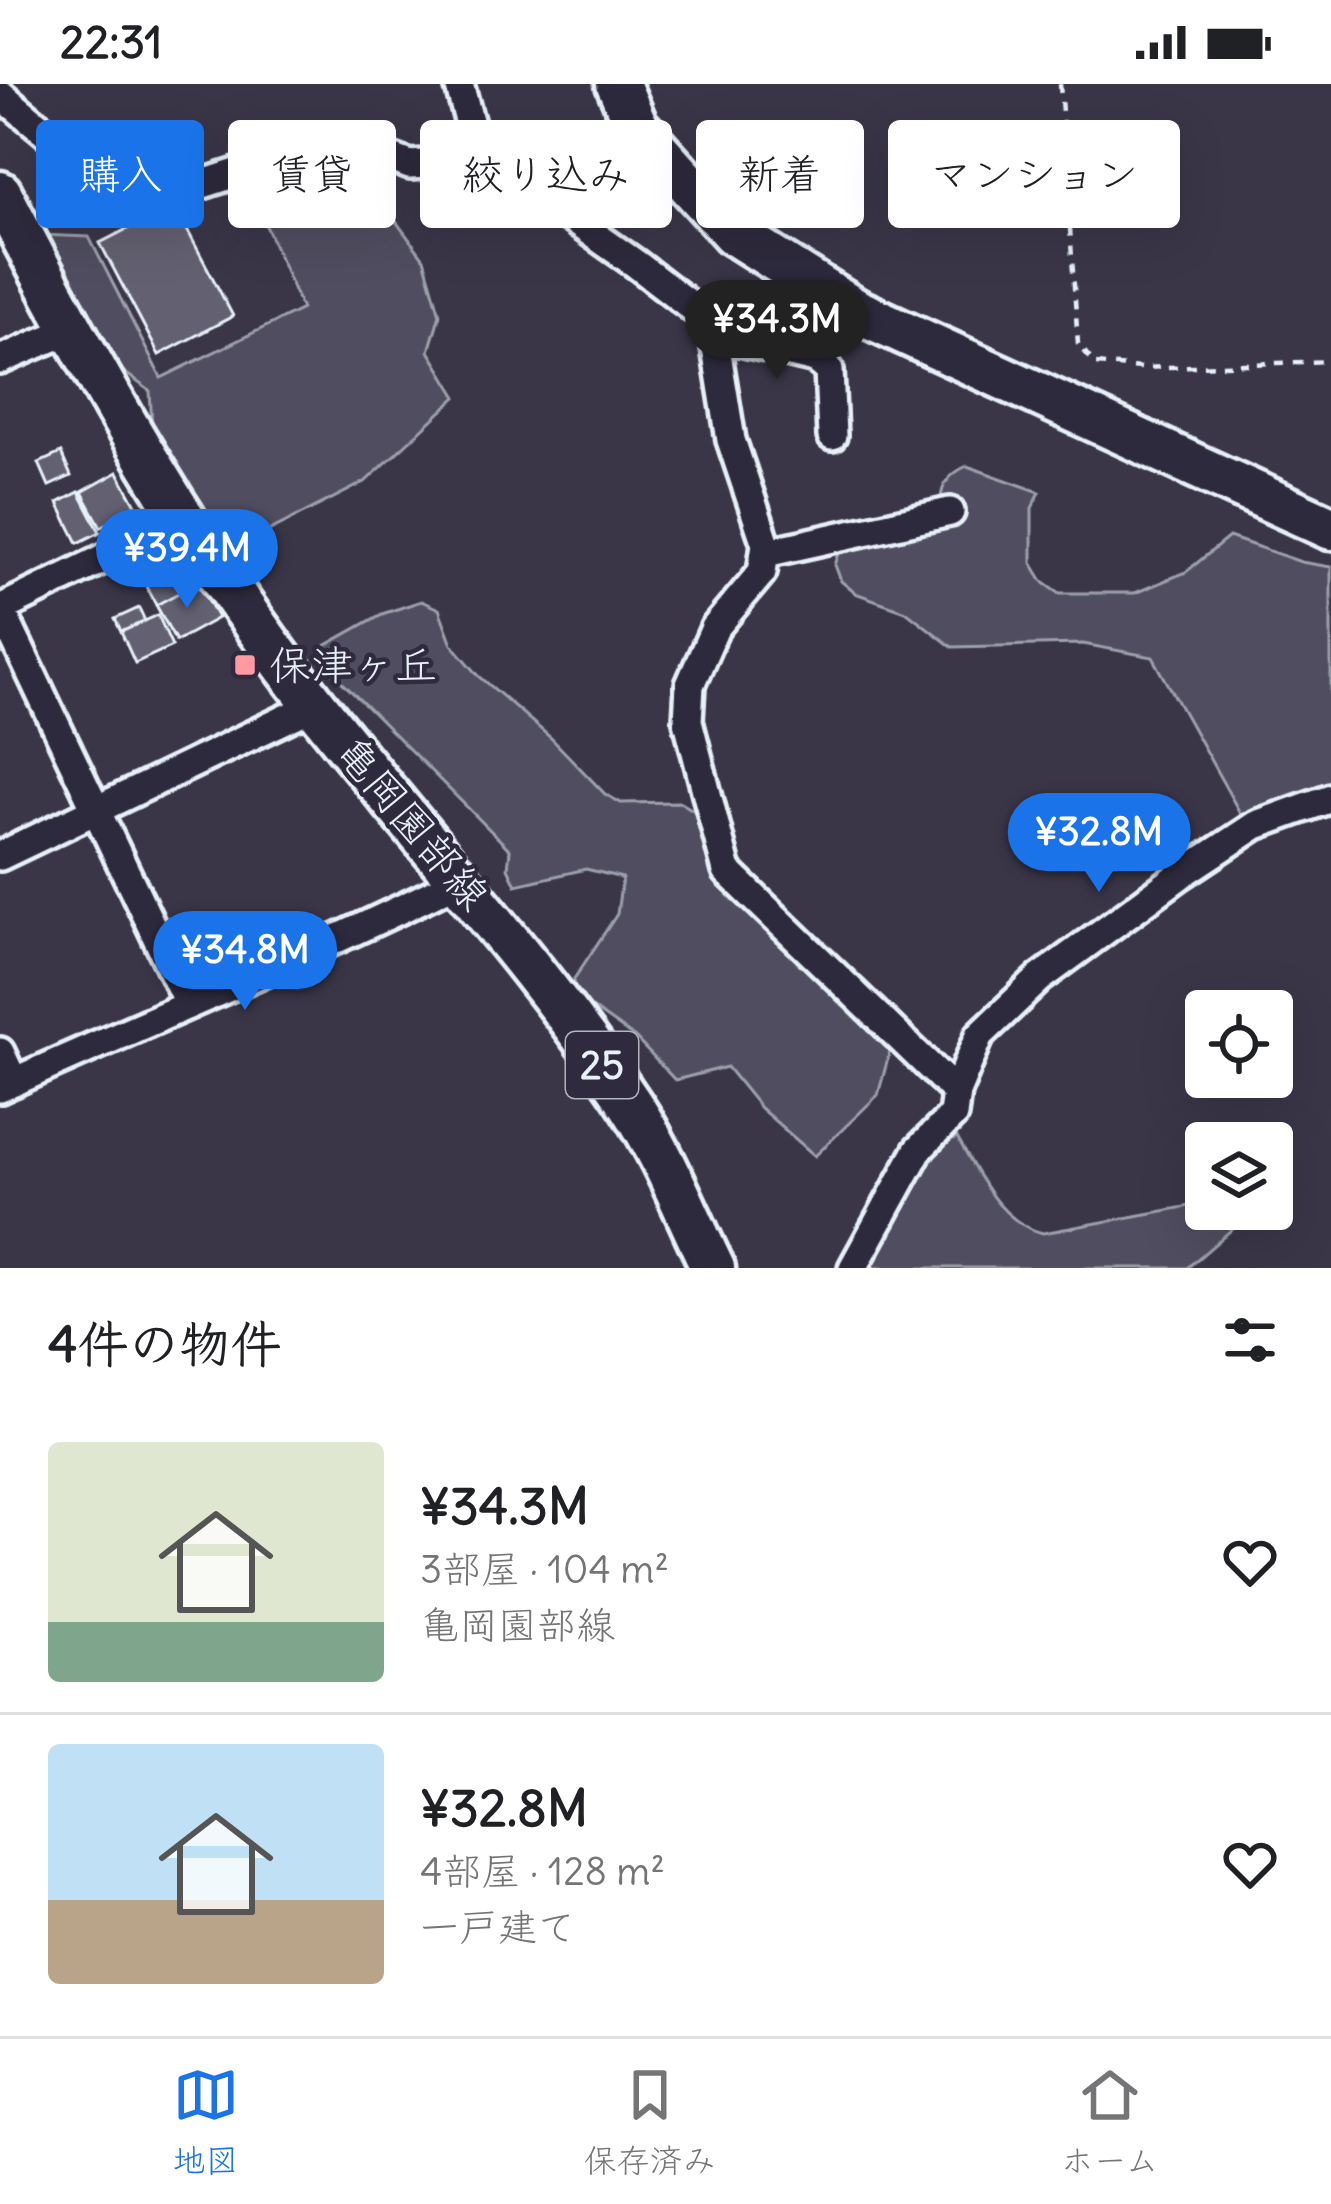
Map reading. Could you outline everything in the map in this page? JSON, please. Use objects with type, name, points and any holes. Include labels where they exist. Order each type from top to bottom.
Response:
[{"type":"main road","points":[[618,84],[636,126],[733,233],[855,310],[1331,528]]},
{"type":"main road","name":"亀岡園部線","points":[[0,193],[70,330],[182,521],[315,705],[462,879],[634,1109],[713,1268]]},
{"type":"street","points":[[459,84],[469,120]]},
{"type":"street","points":[[0,94],[134,206],[328,143],[350,142],[410,165],[420,164]]},
{"type":"street","points":[[582,228],[701,314],[714,335],[731,440],[766,544],[762,572],[715,628],[690,685],[688,721],[728,871],[956,1092]]},
{"type":"street","points":[[0,359],[70,330]]},
{"type":"street","points":[[714,335],[816,359],[829,370],[832,436]]},
{"type":"street","points":[[765,553],[950,512]]},
{"type":"street","points":[[182,521],[0,608],[188,1003]]},
{"type":"street","points":[[0,856],[315,705]]},
{"type":"street","points":[[853,1268],[918,1150],[953,1115],[956,1092],[980,1035],[1040,978],[1179,876],[1256,825],[1331,798]]},
{"type":"street","points":[[0,1052],[7,1085],[364,930],[462,879]]},
{"type":"path","points":[[1060,84],[1078,344],[1095,364],[1142,368],[1331,361]]},
{"type":"shaded area","points":[[396,221],[424,259],[440,314],[429,351],[457,397],[365,482],[231,550],[153,443],[150,391],[109,361],[41,235],[89,237],[161,378],[302,309],[267,228],[396,228]]},
{"type":"shaded area","points":[[967,466],[1040,492],[1032,508],[1032,563],[1043,581],[1060,593],[1135,593],[1186,572],[1229,537],[1301,562],[1331,567],[1331,794],[1245,822],[1153,657],[1083,644],[952,647],[906,611],[855,593],[841,581],[835,565],[841,548],[942,529],[945,484]]},
{"type":"shaded area","points":[[421,601],[439,609],[452,644],[479,676],[551,738],[605,794],[621,803],[680,802],[696,812],[731,888],[890,1051],[878,1095],[815,1156],[760,1108],[727,1067],[675,1080],[635,1038],[575,996],[574,979],[617,914],[622,878],[586,869],[516,885],[508,868],[510,850],[324,664],[325,646],[382,614]]},
{"type":"shaded area","points":[[957,1138],[1002,1208],[1043,1233],[1185,1207],[1185,1230],[1231,1230],[1187,1268],[865,1268],[916,1179],[941,1148]]},
{"type":"building","points":[[129,228],[186,228],[233,316],[159,355],[100,243]]},
{"type":"building","points":[[61,453],[71,476],[49,486],[39,463]]},
{"type":"building","points":[[118,472],[137,507],[101,527],[82,492]]},
{"type":"building","points":[[79,492],[100,532],[78,543],[58,503]]},
{"type":"building","points":[[166,543],[176,563],[154,574],[144,554]]},
{"type":"building","points":[[185,557],[199,582],[156,605],[143,580]]},
{"type":"building","points":[[199,582],[218,618],[176,641],[156,605]]},
{"type":"building","points":[[139,608],[145,621],[121,632],[115,619]]},
{"type":"building","points":[[158,615],[172,646],[135,663],[121,632]]},
{"type":"place","name":"保津ヶ丘","points":[[245,665]]}]
